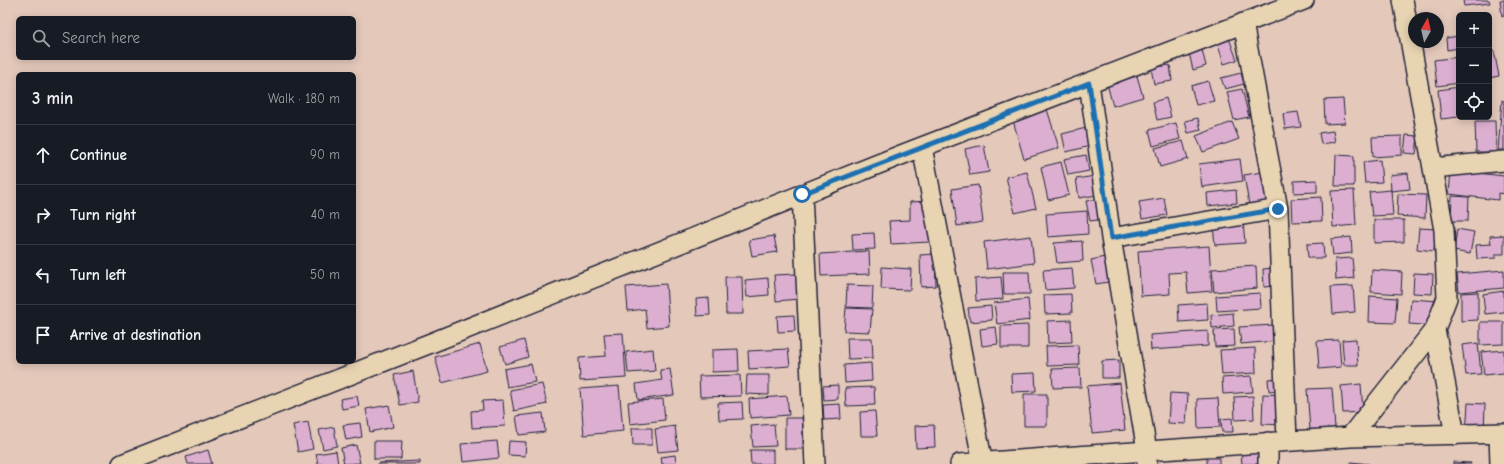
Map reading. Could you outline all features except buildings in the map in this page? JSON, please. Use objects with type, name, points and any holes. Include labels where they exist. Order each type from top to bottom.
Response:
[{"type":"street","points":[[122,464],[424,346],[802,194],[1304,0]]},
{"type":"street","points":[[1350,437],[1435,329],[1447,298],[1444,230],[1403,0]]},
{"type":"street","points":[[1243,23],[1278,209],[1287,441]]},
{"type":"street","points":[[1089,83],[1111,238],[1147,458]]},
{"type":"street","points":[[922,147],[983,463]]},
{"type":"street","points":[[1433,168],[1504,161]]},
{"type":"street","points":[[802,194],[815,464]]},
{"type":"street","points":[[1111,238],[1278,209]]},
{"type":"street","points":[[1435,329],[1455,435]]},
{"type":"street","points":[[960,464],[1147,458],[1268,442],[1350,437],[1502,434],[1500,464]]},
{"type":"street","points":[[1268,442],[1268,464]]},
{"type":"route","points":[[802,194],[1089,83],[1111,238],[1278,209]]}]
